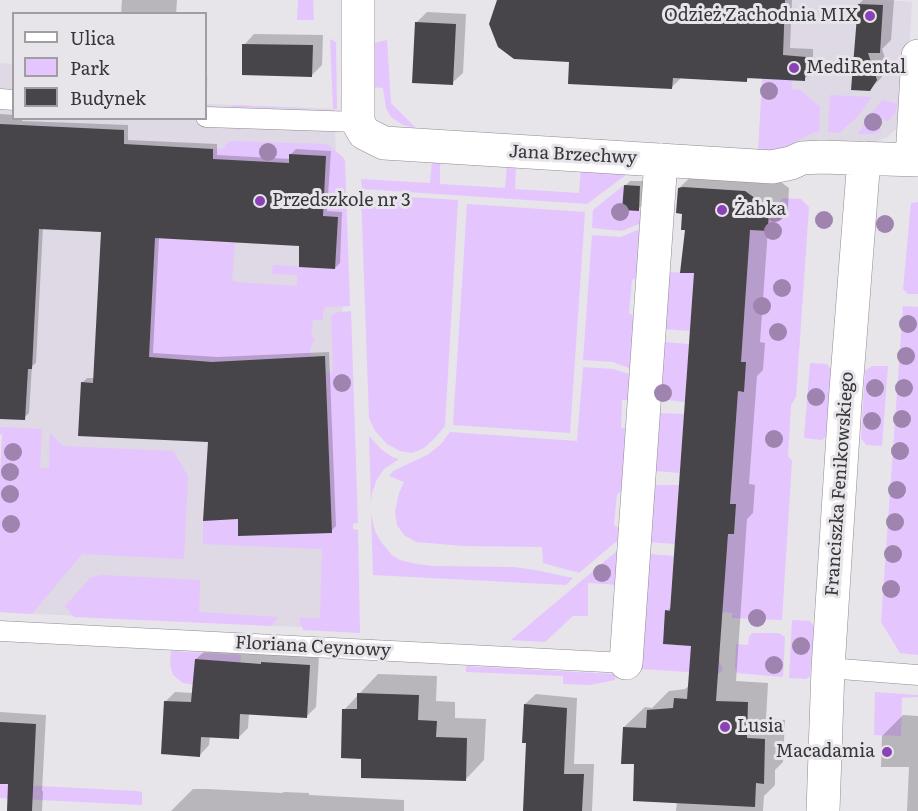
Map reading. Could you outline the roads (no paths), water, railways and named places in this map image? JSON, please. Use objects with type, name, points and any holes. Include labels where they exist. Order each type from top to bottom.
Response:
[{"type":"street","points":[[358,0],[358,122]]},
{"type":"street","points":[[915,159],[918,56]]},
{"type":"street","name":"Jana Brzechwy","points":[[358,122],[364,133],[384,143],[772,167],[791,164],[802,158],[915,159]]},
{"type":"street","name":"Franciszka Fenikowskiego","points":[[823,811],[828,669],[864,158]]},
{"type":"street","points":[[626,663],[661,160]]},
{"type":"lane","points":[[207,117],[358,122]]},
{"type":"lane","name":"Floriana Ceynowy","points":[[0,631],[626,663]]},
{"type":"lane","points":[[828,669],[918,675]]},
{"type":"place","name":"Odzież Zachodnia MIX","points":[[870,16]]},
{"type":"place","name":"MediRental","points":[[794,68]]},
{"type":"place","name":"Przedszkole nr 3","points":[[260,201]]},
{"type":"place","name":"Żabka","points":[[722,210]]},
{"type":"place","name":"Lusia","points":[[725,727]]},
{"type":"place","name":"Macadamia","points":[[887,752]]}]
